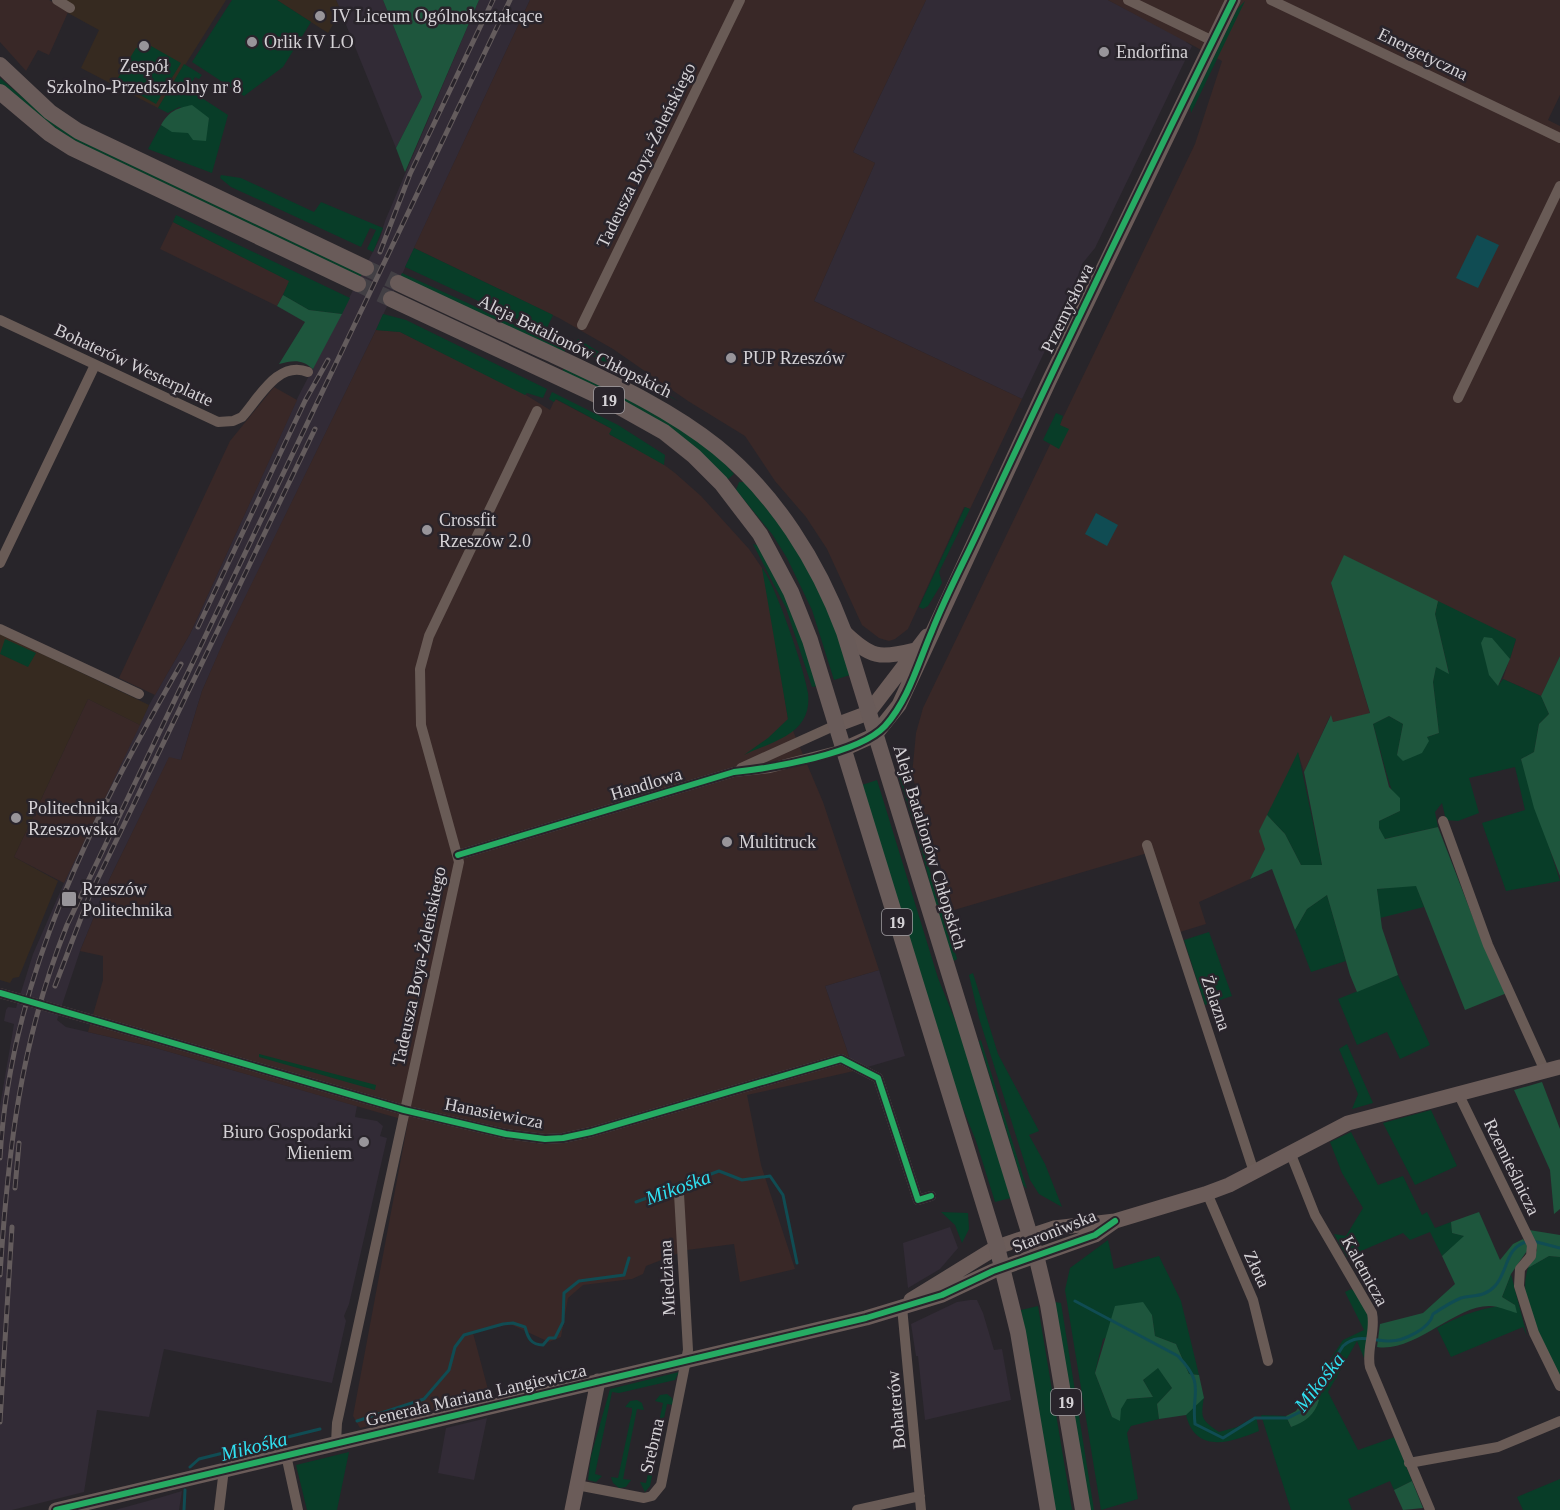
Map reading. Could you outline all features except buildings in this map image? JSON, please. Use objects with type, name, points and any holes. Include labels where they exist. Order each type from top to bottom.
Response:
[{"type":"main road","points":[[0,66],[50,112],[78,131],[366,268]]},
{"type":"main road","points":[[0,92],[25,114],[72,148],[358,284]]},
{"type":"main road","name":"Aleja Batalionów Chłopskich","points":[[398,283],[633,393],[677,418],[718,448],[758,487],[793,532],[829,595],[844,632],[1036,1255]]},
{"type":"main road","name":"Aleja Batalionów Chłopskich","points":[[391,299],[607,399],[664,432],[705,466],[747,515],[778,565],[810,640],[1003,1268]]},
{"type":"main road","name":"19","points":[[1036,1255],[1055,1340],[1083,1510]]},
{"type":"main road","name":"19","points":[[1003,1268],[1027,1378],[1048,1510]]},
{"type":"street","points":[[57,0],[70,8]]},
{"type":"street","name":"Tadeusza Boya-Żeleńskiego","points":[[582,325],[740,0]]},
{"type":"street","points":[[1128,0],[1213,41]]},
{"type":"street","name":"Przemysłowa","points":[[875,735],[899,705],[923,658],[931,631],[1233,0]]},
{"type":"street","name":"Energetyczna","points":[[1271,0],[1560,138]]},
{"type":"street","points":[[1458,398],[1560,186]]},
{"type":"street","name":"Bohaterów Westerplatte","points":[[0,320],[207,418],[225,422],[242,417],[282,373],[300,369],[308,372]]},
{"type":"street","points":[[0,563],[95,365]]},
{"type":"street","name":"Tadeusza Boya-Żeleńskiego","points":[[336,1443],[337,1423],[458,871],[458,855],[421,725],[418,704],[420,669],[429,636],[537,411]]},
{"type":"street","points":[[0,629],[139,694]]},
{"type":"street","name":"Przemysłowa","points":[[868,713],[931,631]]},
{"type":"street","points":[[844,632],[872,655],[883,657],[915,650]]},
{"type":"street","points":[[836,725],[868,713]]},
{"type":"street","name":"Handlowa","points":[[458,855],[734,772],[836,725]]},
{"type":"street","points":[[844,748],[875,735]]},
{"type":"street","name":"Handlowa","points":[[734,772],[770,768],[844,748]]},
{"type":"street","points":[[1443,821],[1488,945],[1556,1069]]},
{"type":"street","name":"Żelazna","points":[[1147,844],[1254,1172]]},
{"type":"street","name":"Hanasiewicza","points":[[0,993],[404,1110],[506,1134],[544,1139],[563,1138],[841,1059],[878,1078],[918,1200],[931,1196]]},
{"type":"street","name":"Staroniwska","points":[[1029,1236],[1077,1223],[1115,1221],[1208,1193],[1348,1123],[1556,1069]]},
{"type":"street","name":"Rzemieślnicza","points":[[1458,1093],[1531,1242],[1531,1256],[1520,1269],[1519,1286],[1534,1333],[1560,1386]]},
{"type":"street","name":"Kaletnicza","points":[[1290,1152],[1315,1215],[1370,1308],[1374,1325],[1368,1354],[1370,1367],[1430,1510]]},
{"type":"street","name":"Złota","points":[[1208,1193],[1254,1300],[1268,1361]]},
{"type":"street","name":"Miedziana","points":[[679,1194],[686,1361]]},
{"type":"street","name":"Staroniwska","points":[[1003,1268],[1095,1235],[1115,1221]]},
{"type":"street","name":"Generała Mariana Langiewicza","points":[[902,1307],[997,1247],[1029,1236]]},
{"type":"street","name":"Generała Mariana Langiewicza","points":[[56,1510],[866,1318],[942,1295],[1003,1268]]},
{"type":"street","name":"Bohaterów","points":[[902,1307],[921,1510]]},
{"type":"street","name":"Srebrna","points":[[577,1485],[644,1498],[657,1491],[686,1361]]},
{"type":"street","points":[[572,1510],[598,1381]]},
{"type":"street","points":[[1409,1463],[1498,1447],[1560,1421]]},
{"type":"street","points":[[286,1455],[298,1510]]},
{"type":"street","points":[[219,1510],[224,1469]]},
{"type":"street","points":[[857,1510],[920,1496]]},
{"type":"shaded area","points":[[0,0],[49,0],[69,10],[49,55],[38,50],[26,71],[0,42]]},
{"type":"shaded area","name":"Zespół Szkolno-Przedszkolny nr 8","points":[[64,0],[226,0],[158,108],[81,68],[99,30],[68,13],[72,5]]},
{"type":"shaded area","name":"IV Liceum Ogólnokształcące","points":[[277,0],[336,0],[341,11],[328,33]]},
{"type":"shaded area","points":[[336,0],[383,0],[422,97],[396,148]]},
{"type":"shaded area","points":[[479,0],[530,0],[376,330],[225,639],[202,691],[181,760],[169,758],[110,878],[80,951],[57,1020],[66,1027],[149,1046],[357,1106],[355,1117],[377,1121],[383,1126],[380,1136],[387,1138],[349,1304],[344,1316],[346,1321],[332,1383],[164,1349],[149,1417],[97,1410],[84,1492],[12,1510],[0,1510],[0,1106],[14,1024],[4,1021],[6,1010],[8,1007],[16,1008],[33,954],[71,867],[149,705],[190,634],[298,397],[380,238],[385,221]]},
{"type":"shaded area","points":[[530,0],[926,0],[853,152],[875,163],[814,301],[1022,399],[970,509],[964,507],[908,629],[895,639],[889,641],[879,638],[862,625],[827,549],[806,517],[775,481],[745,436],[688,401],[613,349],[559,318],[414,248]]},
{"type":"shaded area","points":[[926,0],[1108,0],[1186,40],[1192,46],[1095,248],[1082,264],[1072,294],[1022,399],[814,301],[875,163],[853,152]]},
{"type":"shaded area","points":[[1108,0],[1560,0],[1560,95],[1548,120],[1560,126],[1560,656],[1541,696],[1503,679],[1516,640],[1331,583],[1370,714],[1333,722],[1330,716],[1304,772],[1298,753],[1265,849],[1250,879],[1199,902],[1206,924],[1180,932],[1151,852],[954,910],[912,775],[916,733],[923,708],[1195,144],[1222,61]]},
{"type":"shaded area","points":[[173,222],[290,281],[277,306],[160,249]]},
{"type":"shaded area","points":[[376,330],[400,332],[518,390],[550,410],[555,399],[612,429],[610,435],[651,455],[675,473],[701,496],[749,549],[762,568],[767,587],[788,719],[823,802],[879,970],[825,986],[854,1071],[747,1095],[761,1165],[795,1269],[740,1282],[734,1244],[687,1250],[646,1266],[643,1274],[632,1279],[583,1285],[568,1298],[561,1337],[549,1342],[510,1324],[473,1333],[490,1397],[360,1428],[353,1416],[408,1121],[149,1046],[88,1032],[103,980],[103,956],[80,951],[110,878],[169,757],[181,760],[202,691],[225,638]]},
{"type":"shaded area","points":[[274,387],[297,400],[190,634],[155,695],[119,678],[230,441]]},
{"type":"shaded area","name":"Politechnika Rzeszowska","points":[[0,634],[149,705],[140,725],[88,699],[14,857],[58,881],[19,977],[13,978],[10,983],[0,980]]},
{"type":"shaded area","points":[[88,699],[140,725],[64,883],[14,857]]},
{"type":"shaded area","points":[[879,970],[905,1056],[854,1071],[825,986]]},
{"type":"shaded area","points":[[950,1227],[958,1248],[940,1269],[908,1288],[903,1243]]},
{"type":"shaded area","points":[[977,1300],[994,1350],[1002,1349],[1011,1400],[925,1420],[918,1356],[916,1356],[911,1324],[957,1302]]},
{"type":"shaded area","points":[[487,1418],[474,1480],[438,1473],[446,1428]]},
{"type":"shaded area","points":[[182,1491],[179,1510],[115,1510],[162,1497]]},
{"type":"green space","name":"Orlik IV LO","points":[[232,0],[277,0],[311,22],[283,67],[244,96],[192,62]]},
{"type":"green space","points":[[383,0],[479,0],[405,172],[396,148],[422,97]]},
{"type":"green space","points":[[1245,1],[1191,113],[1190,105],[1237,9]]},
{"type":"green space","points":[[151,46],[181,63],[156,104],[116,81],[136,48]]},
{"type":"green space","points":[[184,64],[202,75],[199,79],[195,77],[188,89],[228,115],[212,173],[148,149],[161,125],[179,132],[207,126],[209,118],[179,107],[168,113],[158,108]]},
{"type":"green space","points":[[0,78],[46,117],[82,141],[362,274],[360,278],[81,145],[39,117],[0,84]]},
{"type":"green space","points":[[192,105],[209,118],[206,141],[193,140],[188,133],[172,132],[161,125],[174,111]]},
{"type":"green space","points":[[221,175],[241,178],[314,212],[321,202],[383,228],[373,252],[367,249],[376,230],[370,228],[361,247],[231,187],[220,178]]},
{"type":"green space","points":[[176,215],[350,298],[342,314],[309,310],[283,295],[289,281],[173,222]]},
{"type":"green space","points":[[414,248],[553,315],[545,332],[405,267]]},
{"type":"green space","points":[[402,273],[566,348],[564,353],[400,277]]},
{"type":"green space","points":[[283,295],[309,310],[342,314],[313,369],[297,361],[279,364],[305,322],[277,306]]},
{"type":"green space","points":[[383,314],[406,320],[547,389],[543,398],[527,393],[525,395],[400,332],[376,330]]},
{"type":"green space","points":[[578,339],[678,401],[574,346]]},
{"type":"green space","points":[[564,368],[631,400],[678,427],[718,457],[734,474],[727,480],[562,372]]},
{"type":"green space","points":[[552,392],[618,425],[665,455],[664,465],[609,434],[612,429],[556,399],[554,402],[549,399]]},
{"type":"green space","points":[[1056,413],[1063,416],[1060,425],[1069,429],[1059,449],[1043,440]]},
{"type":"green space","points":[[739,482],[744,482],[769,511],[792,542],[812,575],[831,617],[850,675],[834,680],[812,610],[787,558],[772,534],[736,490]]},
{"type":"green space","points":[[965,507],[970,509],[939,572],[942,583],[928,606],[923,609],[919,607]]},
{"type":"green space","points":[[753,544],[760,546],[792,608],[818,686],[812,687],[786,608]]},
{"type":"green space","points":[[1344,555],[1438,601],[1435,614],[1449,674],[1436,667],[1433,682],[1439,733],[1427,737],[1429,741],[1422,753],[1403,761],[1397,755],[1403,724],[1389,716],[1373,724],[1389,787],[1400,798],[1400,811],[1379,821],[1379,828],[1385,839],[1438,827],[1480,936],[1507,993],[1465,1010],[1416,886],[1377,889],[1382,928],[1398,975],[1357,992],[1327,895],[1307,909],[1295,930],[1272,869],[1250,879],[1265,849],[1259,831],[1267,815],[1285,834],[1301,865],[1322,865],[1304,772],[1331,715],[1333,722],[1370,713],[1331,583]]},
{"type":"green space","points":[[762,568],[774,591],[796,648],[806,682],[808,704],[803,720],[792,732],[744,755],[768,738],[788,719]]},
{"type":"green space","points":[[1438,601],[1516,639],[1510,659],[1503,652],[1498,686],[1503,679],[1541,696],[1549,714],[1539,724],[1534,752],[1521,759],[1560,881],[1506,891],[1482,823],[1525,810],[1515,767],[1469,778],[1479,813],[1458,821],[1446,820],[1442,803],[1435,812],[1438,827],[1384,839],[1379,828],[1379,821],[1400,811],[1388,779],[1373,724],[1389,716],[1403,724],[1397,755],[1427,737],[1439,733],[1433,682],[1436,666],[1449,673],[1435,614]]},
{"type":"green space","points":[[1484,637],[1492,638],[1510,659],[1498,686],[1489,675],[1481,643]]},
{"type":"green space","points":[[5,639],[36,653],[28,667],[0,654]]},
{"type":"green space","points":[[1560,656],[1560,876],[1534,808],[1521,759],[1534,752],[1539,724],[1549,714],[1541,696]]},
{"type":"green space","points":[[1298,752],[1322,865],[1301,865],[1285,834],[1267,815]]},
{"type":"green space","points":[[898,774],[900,774],[957,959],[954,961],[944,940],[919,840]]},
{"type":"green space","points":[[877,780],[938,978],[960,1032],[1011,1198],[995,1202],[976,1141],[951,1079],[862,785]]},
{"type":"green space","points":[[1416,885],[1424,907],[1380,918],[1377,889]]},
{"type":"green space","points":[[1327,895],[1346,961],[1311,972],[1295,930],[1307,909]]},
{"type":"green space","points":[[1209,932],[1232,996],[1205,1005],[1184,940]]},
{"type":"green space","points":[[973,973],[998,1054],[1039,1131],[1029,1135],[1045,1164],[1062,1207],[1039,1194],[1030,1180],[979,1018],[969,975]]},
{"type":"green space","points":[[1398,975],[1430,1045],[1400,1059],[1387,1032],[1357,1045],[1338,999]]},
{"type":"green space","points":[[981,1040],[1027,1189],[1023,1185],[979,1041]]},
{"type":"green space","points":[[1347,1044],[1373,1103],[1352,1109],[1358,1094],[1339,1049]]},
{"type":"green space","points":[[259,1054],[376,1085],[375,1090],[259,1057]]},
{"type":"green space","points":[[1542,1082],[1560,1129],[1560,1209],[1554,1214],[1550,1170],[1514,1090]]},
{"type":"green space","points":[[1431,1110],[1457,1166],[1415,1185],[1383,1123]]},
{"type":"green space","points":[[1351,1132],[1378,1185],[1403,1176],[1422,1215],[1427,1212],[1435,1228],[1451,1222],[1452,1233],[1465,1236],[1442,1256],[1430,1232],[1410,1240],[1403,1233],[1347,1257],[1334,1234],[1346,1236],[1363,1208],[1342,1173],[1330,1142]]},
{"type":"green space","points":[[941,1212],[968,1213],[969,1229],[962,1243],[955,1225]]},
{"type":"green space","points":[[1479,1212],[1500,1260],[1513,1244],[1523,1239],[1529,1248],[1511,1274],[1502,1297],[1515,1305],[1517,1313],[1493,1306],[1477,1308],[1406,1343],[1391,1347],[1377,1347],[1380,1324],[1423,1313],[1455,1284],[1442,1256],[1464,1236],[1452,1233],[1451,1222]]},
{"type":"green space","points":[[1529,1230],[1560,1235],[1560,1257],[1549,1256],[1528,1268],[1537,1250]]},
{"type":"green space","points":[[1108,1240],[1114,1269],[1159,1256],[1181,1301],[1199,1375],[1189,1374],[1176,1344],[1155,1336],[1152,1315],[1103,1339],[1095,1373],[1112,1417],[1127,1399],[1153,1397],[1143,1380],[1158,1367],[1172,1388],[1157,1404],[1159,1419],[1131,1426],[1127,1433],[1138,1499],[1101,1510],[1065,1290],[1070,1268]]},
{"type":"green space","points":[[1549,1256],[1560,1257],[1560,1377],[1534,1324],[1526,1296],[1525,1282],[1528,1268]]},
{"type":"green space","points":[[1511,1274],[1527,1336],[1523,1327],[1451,1357],[1437,1328],[1474,1312],[1515,1305],[1502,1297]]},
{"type":"green space","points":[[1351,1289],[1364,1304],[1369,1321],[1364,1358],[1357,1341],[1328,1392],[1358,1450],[1395,1437],[1412,1481],[1394,1490],[1390,1481],[1348,1499],[1352,1510],[1291,1510],[1261,1415],[1286,1416],[1291,1427],[1319,1400],[1308,1393],[1343,1340],[1364,1330],[1345,1292]]},
{"type":"green space","points":[[1055,1302],[1061,1303],[1094,1510],[1090,1510]]},
{"type":"green space","points":[[1143,1302],[1152,1315],[1155,1336],[1176,1344],[1189,1374],[1199,1375],[1204,1398],[1186,1415],[1159,1419],[1157,1404],[1172,1388],[1158,1368],[1143,1380],[1153,1397],[1127,1399],[1121,1409],[1120,1421],[1112,1417],[1095,1373],[1115,1306]]},
{"type":"green space","points":[[1038,1306],[1072,1510],[1055,1510],[1021,1310]]},
{"type":"green space","points":[[679,1372],[675,1380],[619,1393],[612,1392],[595,1474],[602,1476],[596,1482],[588,1480],[591,1456],[610,1389]]},
{"type":"green space","points":[[1308,1393],[1319,1400],[1315,1410],[1301,1423],[1291,1427],[1286,1416],[1296,1411]]},
{"type":"green space","points":[[667,1394],[672,1398],[674,1405],[667,1404],[650,1486],[645,1492],[640,1482],[646,1483],[663,1403],[655,1401],[660,1395]]},
{"type":"green space","points":[[1204,1396],[1203,1417],[1219,1432],[1237,1427],[1256,1416],[1259,1431],[1238,1439],[1216,1442],[1206,1441],[1198,1436],[1191,1428],[1186,1415]]},
{"type":"green space","points":[[637,1400],[642,1403],[644,1410],[637,1409],[623,1479],[631,1480],[626,1487],[619,1488],[613,1483],[611,1477],[618,1478],[632,1412],[632,1408],[625,1407],[630,1401]]},
{"type":"green space","points":[[349,1452],[337,1510],[307,1510],[296,1465]]},
{"type":"green space","points":[[1560,1479],[1560,1510],[1523,1510],[1517,1497]]},
{"type":"green space","points":[[1412,1481],[1423,1508],[1403,1510],[1394,1490]]},
{"type":"water","points":[[1477,235],[1499,245],[1478,288],[1456,278]]},
{"type":"water","points":[[1096,513],[1118,525],[1107,546],[1085,534]]},
{"type":"waterway","name":"Mikośka","points":[[636,1202],[719,1171],[742,1180],[770,1176],[783,1195],[797,1263]]},
{"type":"waterway","name":"Mikośka","points":[[1533,1241],[1560,1248]]},
{"type":"waterway","name":"Mikośka","points":[[1075,1301],[1178,1356],[1187,1366],[1195,1382],[1195,1424],[1223,1438],[1255,1418],[1288,1418],[1302,1411],[1343,1346],[1348,1342],[1359,1339],[1390,1341],[1402,1339],[1422,1329],[1433,1314],[1450,1303],[1487,1292],[1499,1280],[1514,1249],[1526,1242]]},
{"type":"waterway","name":"Mikośka","points":[[357,1421],[424,1399],[449,1370],[455,1347],[464,1335],[513,1323],[525,1327],[529,1338],[536,1344],[543,1345],[549,1338],[555,1338],[563,1322],[564,1293],[579,1281],[624,1275],[629,1258]]},
{"type":"waterway","name":"Mikośka","points":[[190,1467],[199,1459],[320,1429]]},
{"type":"waterway","name":"Mikośka","points":[[184,1510],[185,1490]]},
{"type":"tunnel","points":[[366,268],[398,283]]},
{"type":"tunnel","points":[[358,284],[391,299]]},
{"type":"railway","points":[[380,252],[410,174],[493,0]]},
{"type":"railway","points":[[0,1275],[12,1141],[27,1054],[51,969],[67,925],[510,0]]},
{"type":"railway","points":[[198,627],[305,401],[328,360]]},
{"type":"railway","points":[[55,986],[89,897],[315,429]]},
{"type":"railway","points":[[0,1158],[7,1091],[20,1026],[38,963],[61,901],[88,840],[148,722],[181,664]]},
{"type":"railway","points":[[15,1188],[19,1143]]},
{"type":"railway","points":[[0,1422],[12,1227]]},
{"type":"cycle path","points":[[458,855],[734,772],[792,763],[836,752],[873,736],[885,726],[907,693],[949,591],[1233,0]]},
{"type":"cycle path","points":[[0,993],[404,1110],[506,1134],[545,1139],[591,1132],[841,1059],[878,1078],[918,1200],[931,1196]]},
{"type":"cycle path","points":[[56,1510],[866,1318],[942,1295],[993,1271],[1095,1235],[1115,1221]]},
{"type":"place","name":"IV Liceum Ogólnokształcące","points":[[320,16]]},
{"type":"place","name":"Orlik IV LO","points":[[252,42]]},
{"type":"place","name":"Zespół Szkolno-Przedszkolny nr 8","points":[[144,46]]},
{"type":"place","name":"Endorfina","points":[[1104,52]]},
{"type":"place","name":"PUP Rzeszów","points":[[731,358]]},
{"type":"place","name":"Crossfit Rzeszów 2.0","points":[[427,530]]},
{"type":"place","name":"Politechnika Rzeszowska","points":[[16,818]]},
{"type":"place","name":"Multitruck","points":[[727,842]]},
{"type":"place","name":"Rzeszów Politechnika","points":[[69,899]]},
{"type":"place","name":"Biuro Gospodarki Mieniem","points":[[364,1142]]}]
